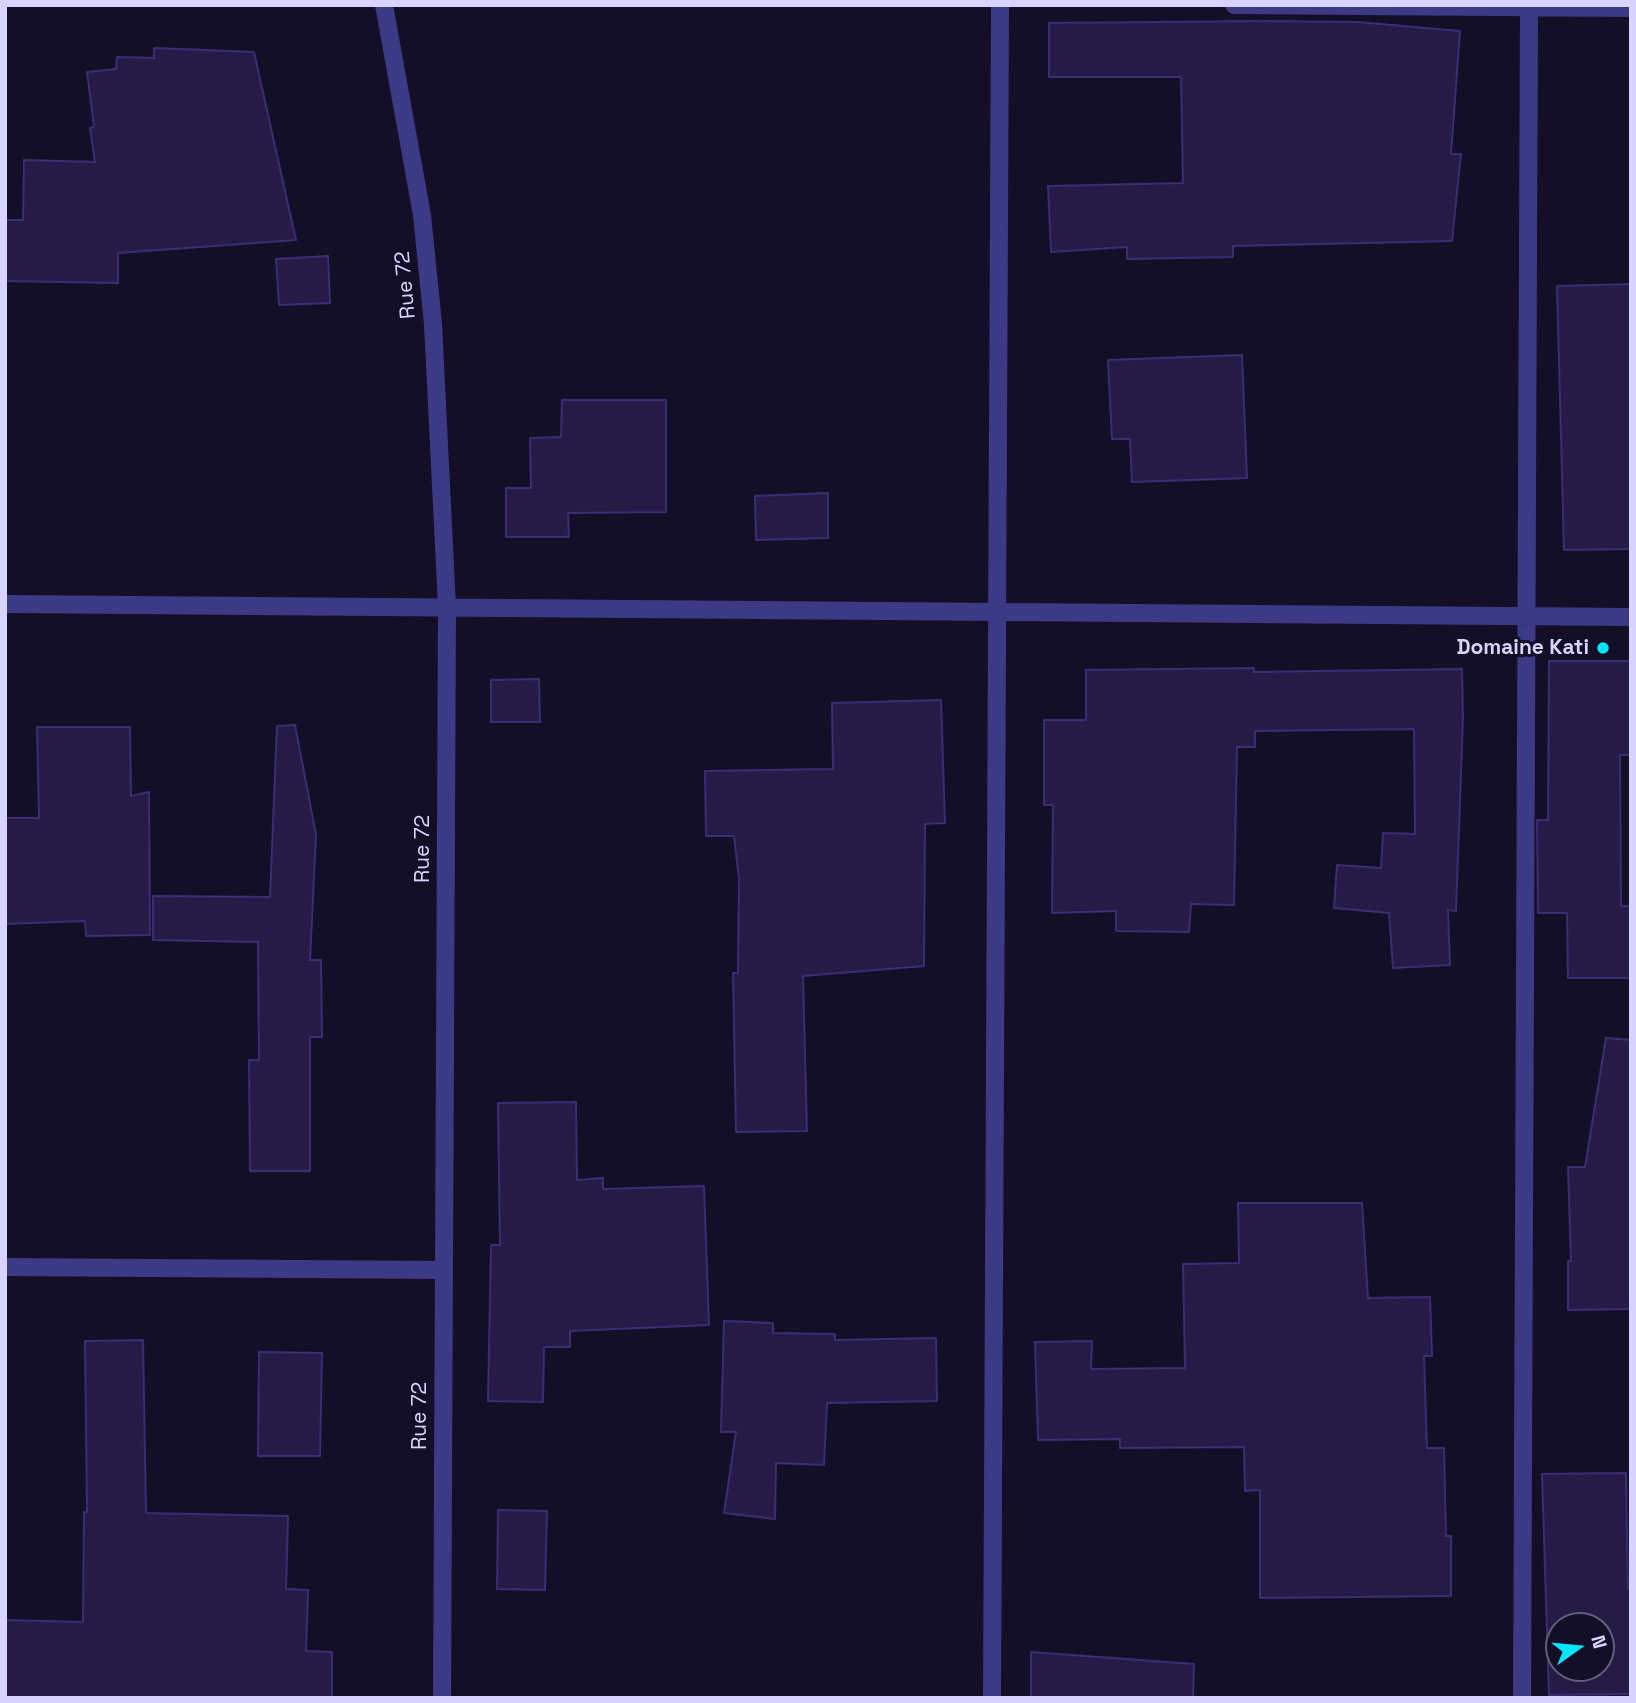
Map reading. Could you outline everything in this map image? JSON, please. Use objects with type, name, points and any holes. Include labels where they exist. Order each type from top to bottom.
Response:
[{"type":"street","name":"Rue 72","points":[[384,5],[422,215],[433,324],[447,607],[442,1698]]},
{"type":"street","points":[[992,1698],[1000,5]]},
{"type":"street","points":[[1234,5],[1631,8]]},
{"type":"street","points":[[1522,1698],[1529,8]]},
{"type":"street","points":[[5,604],[1631,617]]},
{"type":"street","points":[[5,1267],[443,1270]]},
{"type":"building","points":[[1358,22],[1460,31],[1451,154],[1461,154],[1452,241],[1233,246],[1233,257],[1127,259],[1127,247],[1051,252],[1048,186],[1183,183],[1181,77],[1049,77],[1049,23]]},
{"type":"building","points":[[154,48],[254,52],[296,240],[118,253],[118,283],[5,281],[5,220],[23,220],[24,160],[95,162],[90,128],[94,127],[87,72],[116,69],[117,57],[154,58]]},
{"type":"building","points":[[328,256],[330,303],[279,305],[276,259]]},
{"type":"building","points":[[1631,284],[1631,549],[1564,550],[1557,286]]},
{"type":"building","points":[[1242,355],[1247,478],[1132,482],[1130,439],[1112,439],[1108,360]]},
{"type":"building","points":[[562,400],[666,400],[666,512],[568,513],[569,537],[506,537],[506,488],[531,488],[530,438],[561,437]]},
{"type":"building","points":[[828,493],[828,538],[756,540],[755,496]]},
{"type":"building","points":[[1549,661],[1631,661],[1631,755],[1620,755],[1621,906],[1631,906],[1631,978],[1568,978],[1567,913],[1538,913],[1537,820],[1548,820]]},
{"type":"building","points":[[1254,668],[1254,672],[1462,669],[1463,718],[1456,911],[1448,910],[1450,965],[1393,968],[1389,913],[1334,908],[1337,865],[1381,868],[1383,833],[1415,834],[1414,729],[1255,731],[1255,747],[1237,747],[1234,905],[1191,904],[1189,932],[1116,931],[1116,911],[1052,913],[1053,805],[1044,805],[1044,720],[1086,720],[1086,670]]},
{"type":"building","points":[[539,679],[540,722],[491,722],[491,680]]},
{"type":"building","points":[[941,700],[945,823],[925,824],[924,966],[803,976],[807,1131],[736,1132],[733,973],[738,973],[739,879],[734,836],[706,836],[705,771],[833,769],[832,703]]},
{"type":"building","points":[[295,725],[316,835],[310,960],[321,960],[322,1037],[310,1037],[310,1171],[250,1171],[249,1060],[259,1060],[258,942],[153,940],[153,896],[270,897],[277,726]]},
{"type":"building","points":[[37,727],[130,727],[131,796],[149,792],[150,935],[86,936],[85,921],[5,924],[5,818],[39,818]]},
{"type":"building","points":[[1606,1038],[1631,1040],[1631,1309],[1568,1310],[1568,1261],[1571,1261],[1568,1167],[1585,1167]]},
{"type":"building","points":[[576,1102],[577,1180],[603,1178],[603,1189],[704,1186],[709,1325],[570,1331],[570,1347],[544,1347],[543,1402],[488,1401],[491,1245],[500,1245],[498,1103]]},
{"type":"building","points":[[1238,1203],[1362,1203],[1368,1298],[1430,1297],[1432,1356],[1424,1356],[1427,1448],[1444,1448],[1446,1536],[1451,1536],[1451,1596],[1260,1598],[1260,1490],[1245,1491],[1244,1447],[1120,1448],[1120,1439],[1038,1440],[1035,1342],[1092,1341],[1091,1369],[1185,1368],[1183,1264],[1239,1263]]},
{"type":"building","points":[[724,1321],[773,1323],[773,1333],[835,1334],[835,1340],[936,1338],[937,1401],[827,1403],[824,1465],[776,1463],[775,1519],[724,1513],[736,1432],[721,1432]]},
{"type":"building","points":[[143,1340],[146,1513],[288,1516],[286,1589],[308,1590],[306,1651],[332,1652],[332,1698],[5,1698],[5,1620],[83,1622],[84,1512],[87,1512],[85,1341]]},
{"type":"building","points":[[259,1352],[322,1353],[320,1456],[258,1456]]},
{"type":"building","points":[[1626,1473],[1628,1589],[1631,1589],[1631,1694],[1549,1695],[1549,1682],[1615,1682],[1615,1612],[1546,1612],[1542,1474]]},
{"type":"building","points":[[498,1510],[547,1511],[545,1590],[497,1589]]},
{"type":"building","points":[[1031,1652],[1194,1664],[1193,1698],[1031,1698]]},
{"type":"place","name":"Domaine Kati","points":[[1603,648]]}]
